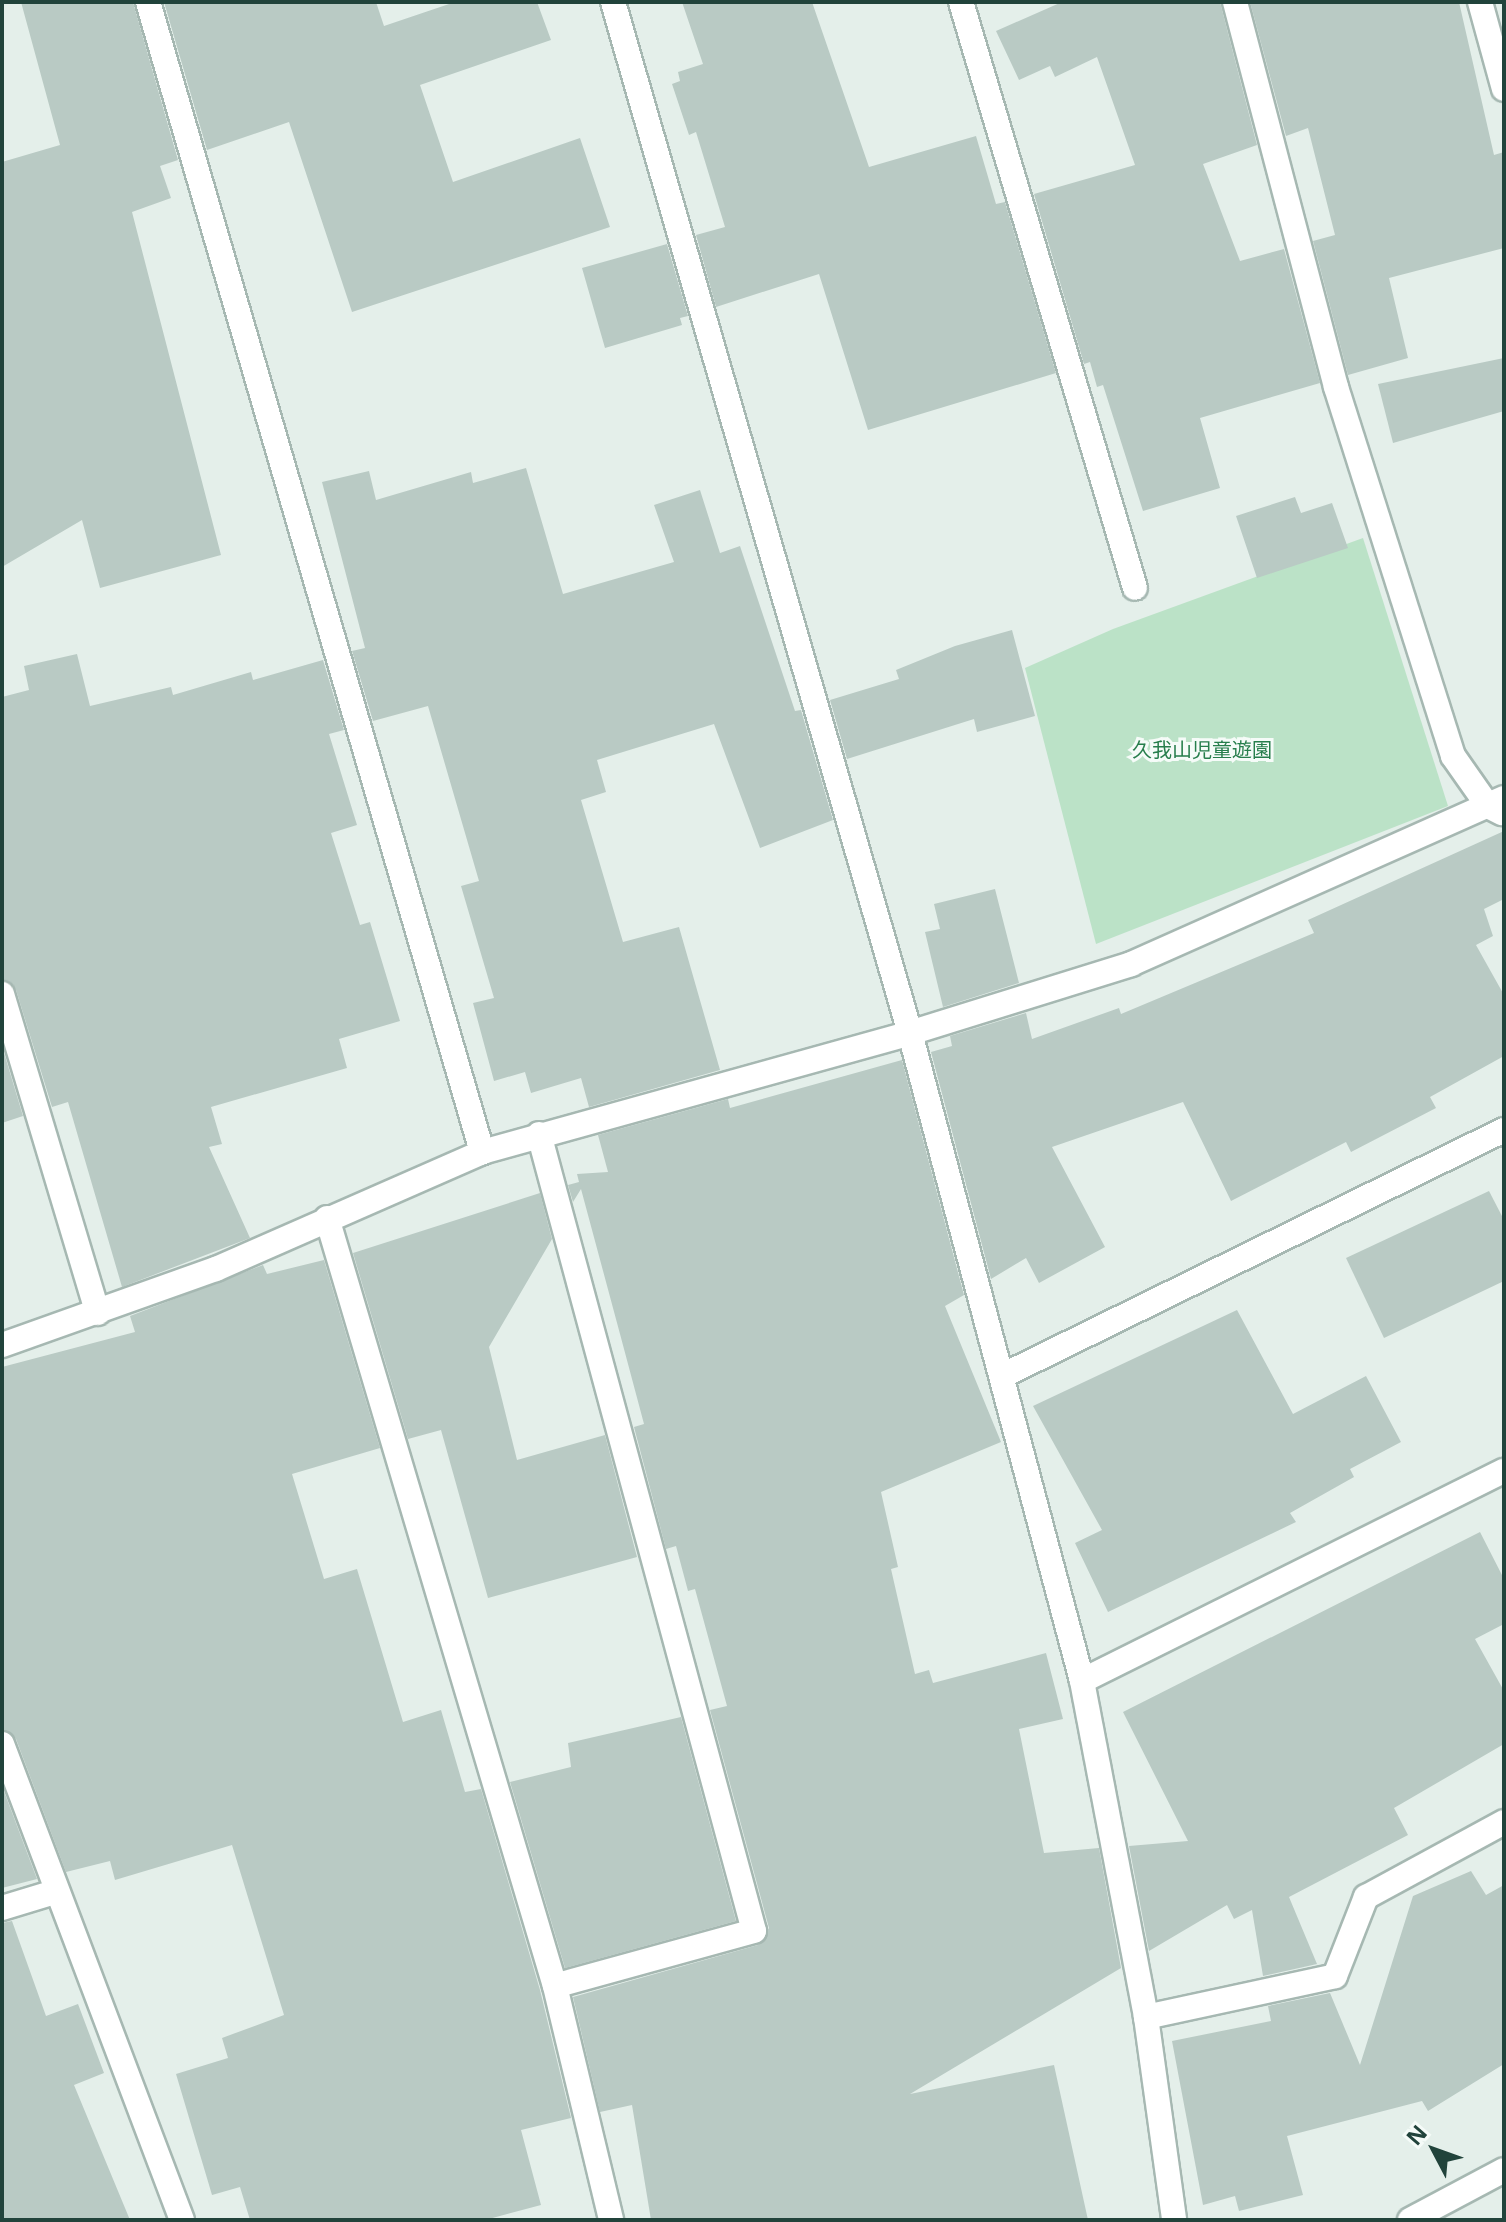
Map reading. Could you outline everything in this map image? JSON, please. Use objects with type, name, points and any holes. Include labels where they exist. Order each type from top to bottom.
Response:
[{"type":"street","points":[[148,2],[482,1152]]},
{"type":"street","points":[[613,2],[910,1033],[1082,1681],[1146,2017],[1174,2220]]},
{"type":"street","points":[[961,2],[1135,588]]},
{"type":"street","points":[[2,1345],[216,1269],[482,1152],[910,1033],[1131,964],[1499,806],[1453,756],[1345,416],[1235,2]]},
{"type":"street","points":[[1480,2],[1504,89]]},
{"type":"street","points":[[2,994],[98,1313]]},
{"type":"street","points":[[1002,1376],[1504,1130]]},
{"type":"street","points":[[539,1134],[754,1931],[555,1986]]},
{"type":"street","points":[[327,1218],[555,1986],[611,2220]]},
{"type":"street","points":[[1082,1681],[1504,1471]]},
{"type":"street","points":[[2,1744],[55,1892],[182,2220]]},
{"type":"street","points":[[1146,2017],[1335,1976],[1366,1897],[1504,1822]]},
{"type":"street","points":[[2,1908],[55,1892]]},
{"type":"street","points":[[1410,2220],[1504,2170]]},
{"type":"green space","name":"久我山児童遊園","points":[[1363,538],[1448,806],[1096,944],[1025,668],[1113,629]]},
{"type":"building","points":[[21,2],[133,2],[178,160],[160,166],[171,198],[132,212],[221,555],[100,588],[82,520],[2,567],[2,162],[60,145]]},
{"type":"building","points":[[164,2],[376,2],[384,26],[455,2],[537,2],[551,40],[420,85],[453,182],[580,138],[610,227],[352,312],[289,122],[207,150]]},
{"type":"building","points":[[682,2],[812,2],[869,167],[976,136],[996,204],[1005,202],[1056,373],[868,430],[819,274],[716,307],[696,235],[725,227],[696,132],[689,135],[672,84],[680,81],[678,72],[703,64]]},
{"type":"building","points":[[1062,2],[1220,2],[1257,145],[1203,164],[1240,261],[1284,249],[1320,383],[1200,418],[1220,488],[1143,511],[1103,385],[1097,387],[1090,362],[1084,364],[1034,194],[1135,165],[1097,57],[1055,77],[1050,66],[1019,80],[996,31]]},
{"type":"building","points":[[1250,2],[1459,2],[1494,155],[1504,152],[1504,248],[1389,278],[1408,358],[1348,375],[1313,241],[1335,235],[1308,128],[1286,136]]},
{"type":"building","points":[[667,244],[688,316],[680,318],[682,325],[605,348],[582,268]]},
{"type":"building","points":[[1504,358],[1504,411],[1393,443],[1378,384]]},
{"type":"building","points":[[526,468],[563,594],[674,562],[654,505],[700,490],[720,553],[740,546],[795,711],[801,710],[833,820],[760,848],[714,724],[597,760],[606,792],[581,800],[623,942],[679,927],[720,1070],[589,1107],[581,1078],[531,1093],[525,1072],[494,1081],[473,1003],[494,998],[461,886],[479,881],[428,706],[373,721],[352,651],[365,648],[322,482],[369,471],[376,500],[471,472],[473,483]]},
{"type":"building","points":[[1295,497],[1301,513],[1332,503],[1348,548],[1257,578],[1236,516]]},
{"type":"building","points":[[1012,630],[1035,716],[977,732],[974,719],[847,759],[830,700],[899,679],[896,670],[955,646]]},
{"type":"building","points":[[77,654],[90,706],[171,687],[173,695],[251,672],[253,680],[323,660],[344,730],[329,734],[357,825],[331,833],[360,925],[370,922],[400,1021],[339,1039],[347,1068],[211,1107],[222,1144],[209,1147],[250,1238],[122,1287],[68,1102],[52,1107],[16,990],[2,979],[2,697],[29,690],[24,666]]},
{"type":"building","points":[[1504,831],[1504,899],[1484,909],[1493,936],[1476,945],[1504,995],[1504,1056],[1430,1097],[1436,1108],[1351,1152],[1346,1142],[1231,1201],[1183,1102],[1052,1147],[1105,1247],[1039,1283],[1026,1258],[991,1279],[931,1052],[952,1046],[950,1036],[1026,1013],[1032,1039],[1119,1008],[1121,1014],[1314,933],[1308,920]]},
{"type":"building","points":[[995,889],[1019,983],[943,1007],[925,932],[940,929],[934,904]]},
{"type":"building","points":[[2,1046],[23,1116],[2,1123]]},
{"type":"building","points":[[902,1060],[964,1295],[945,1306],[1001,1442],[881,1492],[898,1567],[891,1569],[915,1674],[929,1670],[933,1683],[1046,1653],[1063,1719],[1019,1729],[1044,1853],[1099,1848],[1121,1968],[910,2094],[1054,2065],[1088,2220],[651,2220],[632,2105],[600,2112],[573,1997],[758,1945],[769,1928],[710,1710],[727,1706],[695,1589],[688,1591],[676,1546],[666,1549],[634,1427],[644,1424],[581,1189],[573,1202],[568,1185],[579,1182],[577,1174],[608,1172],[598,1135],[728,1099],[730,1108]]},
{"type":"building","points":[[1489,1191],[1504,1220],[1504,1281],[1384,1338],[1346,1258]]},
{"type":"building","points":[[540,1193],[552,1239],[489,1347],[517,1460],[605,1435],[637,1557],[488,1598],[441,1430],[408,1439],[353,1253]]},
{"type":"building","points":[[324,1260],[380,1448],[292,1474],[324,1579],[357,1569],[403,1722],[441,1710],[465,1792],[481,1789],[540,1990],[571,2118],[521,2130],[541,2205],[485,2220],[250,2220],[240,2187],[212,2195],[176,2074],[228,2058],[222,2038],[284,2015],[232,1845],[115,1880],[110,1861],[66,1872],[16,1739],[2,1729],[2,1367],[135,1332],[130,1316],[263,1265],[267,1274]]},
{"type":"building","points":[[1237,1310],[1293,1414],[1366,1376],[1401,1442],[1350,1469],[1354,1477],[1290,1513],[1296,1522],[1108,1612],[1075,1543],[1102,1530],[1033,1406]]},
{"type":"building","points":[[1480,1532],[1504,1579],[1504,1624],[1475,1639],[1504,1691],[1504,1744],[1394,1808],[1408,1835],[1289,1897],[1317,1964],[1263,1976],[1252,1910],[1234,1919],[1227,1905],[1149,1951],[1129,1846],[1188,1841],[1123,1712]]},
{"type":"building","points":[[681,1717],[736,1921],[565,1968],[510,1782],[571,1767],[568,1743]]},
{"type":"building","points":[[2,1786],[37,1879],[2,1888]]},
{"type":"building","points":[[1471,1871],[1486,1895],[1504,1885],[1504,2064],[1428,2111],[1422,2101],[1287,2136],[1303,2195],[1239,2211],[1235,2196],[1203,2205],[1172,2041],[1271,2021],[1268,2006],[1330,1993],[1360,2065],[1413,1896]]},
{"type":"building","points":[[12,1921],[46,2016],[78,2004],[104,2073],[74,2085],[130,2220],[2,2220],[2,1923]]}]
